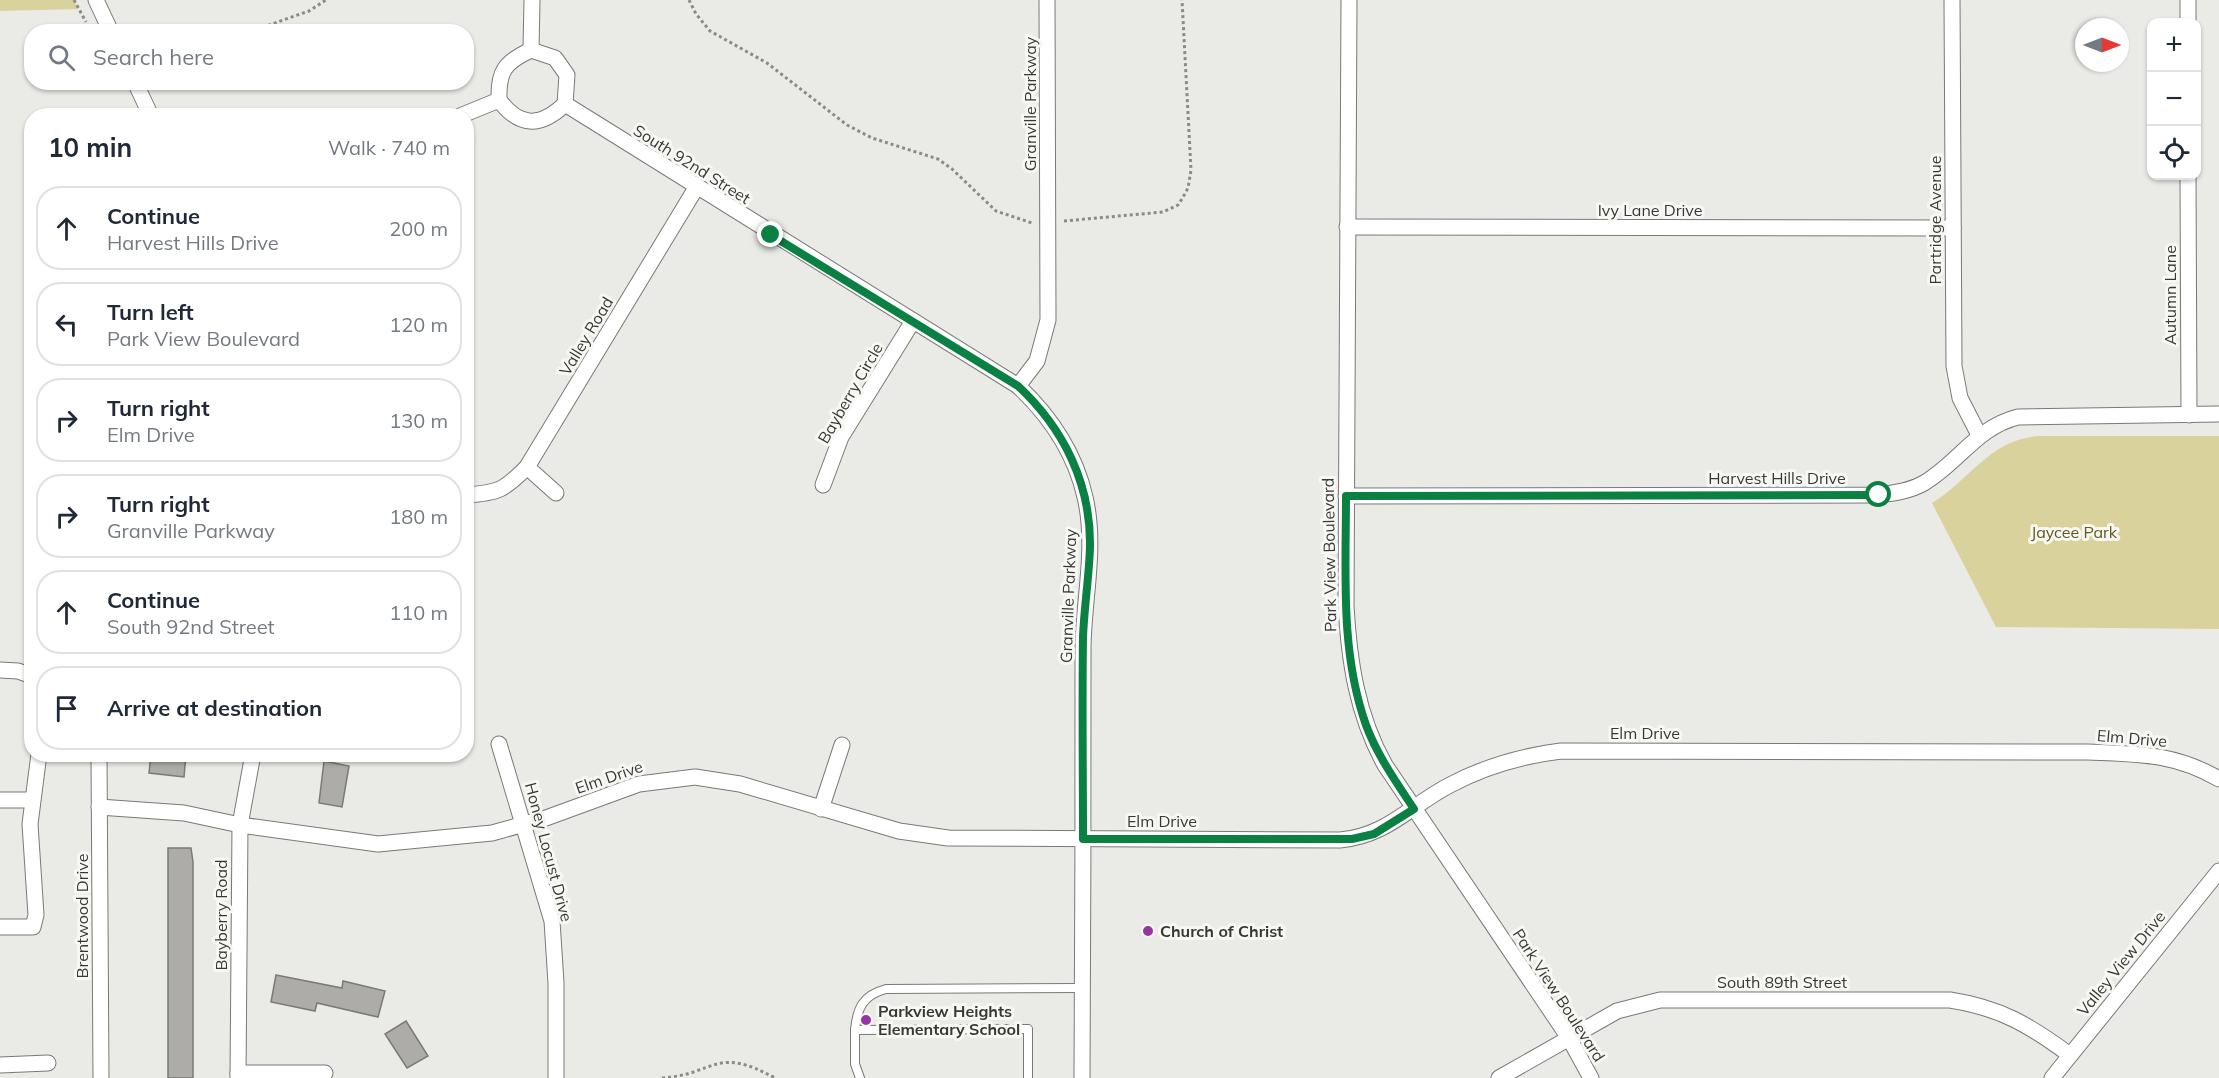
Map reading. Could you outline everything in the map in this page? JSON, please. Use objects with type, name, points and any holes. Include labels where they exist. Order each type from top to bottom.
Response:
[{"type":"street","points":[[96,0],[107,24]]},
{"type":"street","points":[[531,50],[532,0]]},
{"type":"street","name":"Granville Parkway","points":[[1047,0],[1048,320],[1037,361],[1018,386],[1046,415],[1068,449],[1082,484],[1089,523],[1083,639],[1082,1078]]},
{"type":"street","name":"Park View Boulevard","points":[[1349,0],[1346,604],[1348,640],[1357,694],[1366,725],[1378,753],[1569,1038],[1591,1078]]},
{"type":"street","name":"Partridge Avenue","points":[[1953,0],[1955,377],[1960,398],[1979,435]]},
{"type":"street","points":[[2188,0],[2188,18]]},
{"type":"street","points":[[531,50],[555,58],[567,75],[564,104],[542,120],[527,122],[510,116],[499,100],[498,80],[511,59],[531,50]]},
{"type":"street","points":[[139,90],[147,108]]},
{"type":"street","points":[[474,110],[499,100]]},
{"type":"street","name":"South 92nd Street","points":[[564,104],[1018,386]]},
{"type":"street","name":"Autumn Lane","points":[[2188,180],[2188,415]]},
{"type":"street","name":"Valley Road","points":[[474,494],[495,493],[513,481],[527,467],[696,188]]},
{"type":"street","name":"Ivy Lane Drive","points":[[1347,227],[1953,228]]},
{"type":"street","name":"Bayberry Circle","points":[[823,485],[841,437],[913,321]]},
{"type":"street","name":"Harvest Hills Drive","points":[[1346,496],[1879,495],[1900,492],[1922,484],[1950,463],[1979,435],[2008,419],[2026,416],[2219,414]]},
{"type":"street","points":[[527,467],[556,493]]},
{"type":"street","points":[[0,670],[24,673]]},
{"type":"street","name":"Honey Locust Drive","points":[[499,744],[552,921],[556,983],[556,1078]]},
{"type":"street","points":[[821,809],[842,745]]},
{"type":"street","name":"Elm Drive","points":[[99,807],[184,813],[240,825],[378,844],[470,837],[525,825],[625,788],[657,780],[707,777],[740,784],[899,831],[948,838],[1352,839],[1374,834],[1448,786],[1496,764],[1561,751],[2088,752],[2156,755],[2194,765],[2219,779]]},
{"type":"street","points":[[0,927],[33,927],[36,915],[30,824],[38,762]]},
{"type":"street","name":"Brentwood Drive","points":[[99,762],[101,1078]]},
{"type":"street","name":"Bayberry Road","points":[[238,1076],[240,825],[252,762]]},
{"type":"street","points":[[0,800],[32,800]]},
{"type":"street","name":"Valley View Drive","points":[[2052,1078],[2219,871]]},
{"type":"street","name":"South 89th Street","points":[[1499,1078],[1617,1011],[1660,1000],[1933,1000],[1962,1002],[1996,1010],[2027,1025],[2070,1055]]},
{"type":"street","points":[[0,1065],[48,1063]]},
{"type":"street","points":[[238,1076],[325,1073]]},
{"type":"lane","points":[[860,1078],[855,1064],[855,1030],[859,1007],[864,1000],[886,989],[1082,988]]},
{"type":"lane","points":[[855,1030],[1028,1029],[1028,1078]]},
{"type":"path","points":[[74,0],[87,24]]},
{"type":"path","points":[[272,24],[309,11],[326,0]]},
{"type":"path","points":[[689,0],[696,14],[710,31],[767,63],[848,125],[872,138],[938,159],[952,169],[1001,215],[1036,223]]},
{"type":"path","points":[[1058,222],[1163,212],[1178,205],[1185,195],[1191,162],[1182,0]]},
{"type":"path","points":[[662,1078],[679,1077],[725,1061],[741,1063],[775,1078]]},
{"type":"green space","points":[[0,0],[74,0],[78,9],[0,11]]},
{"type":"green space","name":"Jaycee Park","points":[[2039,436],[2219,436],[2219,629],[1996,627],[1932,503],[1994,452],[2022,439]]},
{"type":"building","points":[[150,762],[185,762],[184,777],[149,773]]},
{"type":"building","points":[[324,762],[349,766],[342,807],[319,803]]},
{"type":"building","points":[[168,848],[191,848],[193,862],[193,1078],[168,1078]]},
{"type":"building","points":[[276,975],[342,988],[343,981],[385,991],[378,1017],[317,1003],[315,1011],[271,1002]]},
{"type":"building","points":[[406,1021],[428,1056],[407,1068],[385,1034]]},
{"type":"place","name":"Church of Christ","points":[[1148,931]]},
{"type":"place","name":"Parkview Heights Elementary School","points":[[866,1020]]},
{"type":"route","points":[[771,235],[1018,386],[1046,415],[1068,449],[1085,497],[1090,535],[1083,639],[1083,839],[1352,839],[1374,834],[1414,809],[1378,753],[1366,725],[1357,694],[1350,659],[1346,604],[1346,496],[1879,495]]}]
